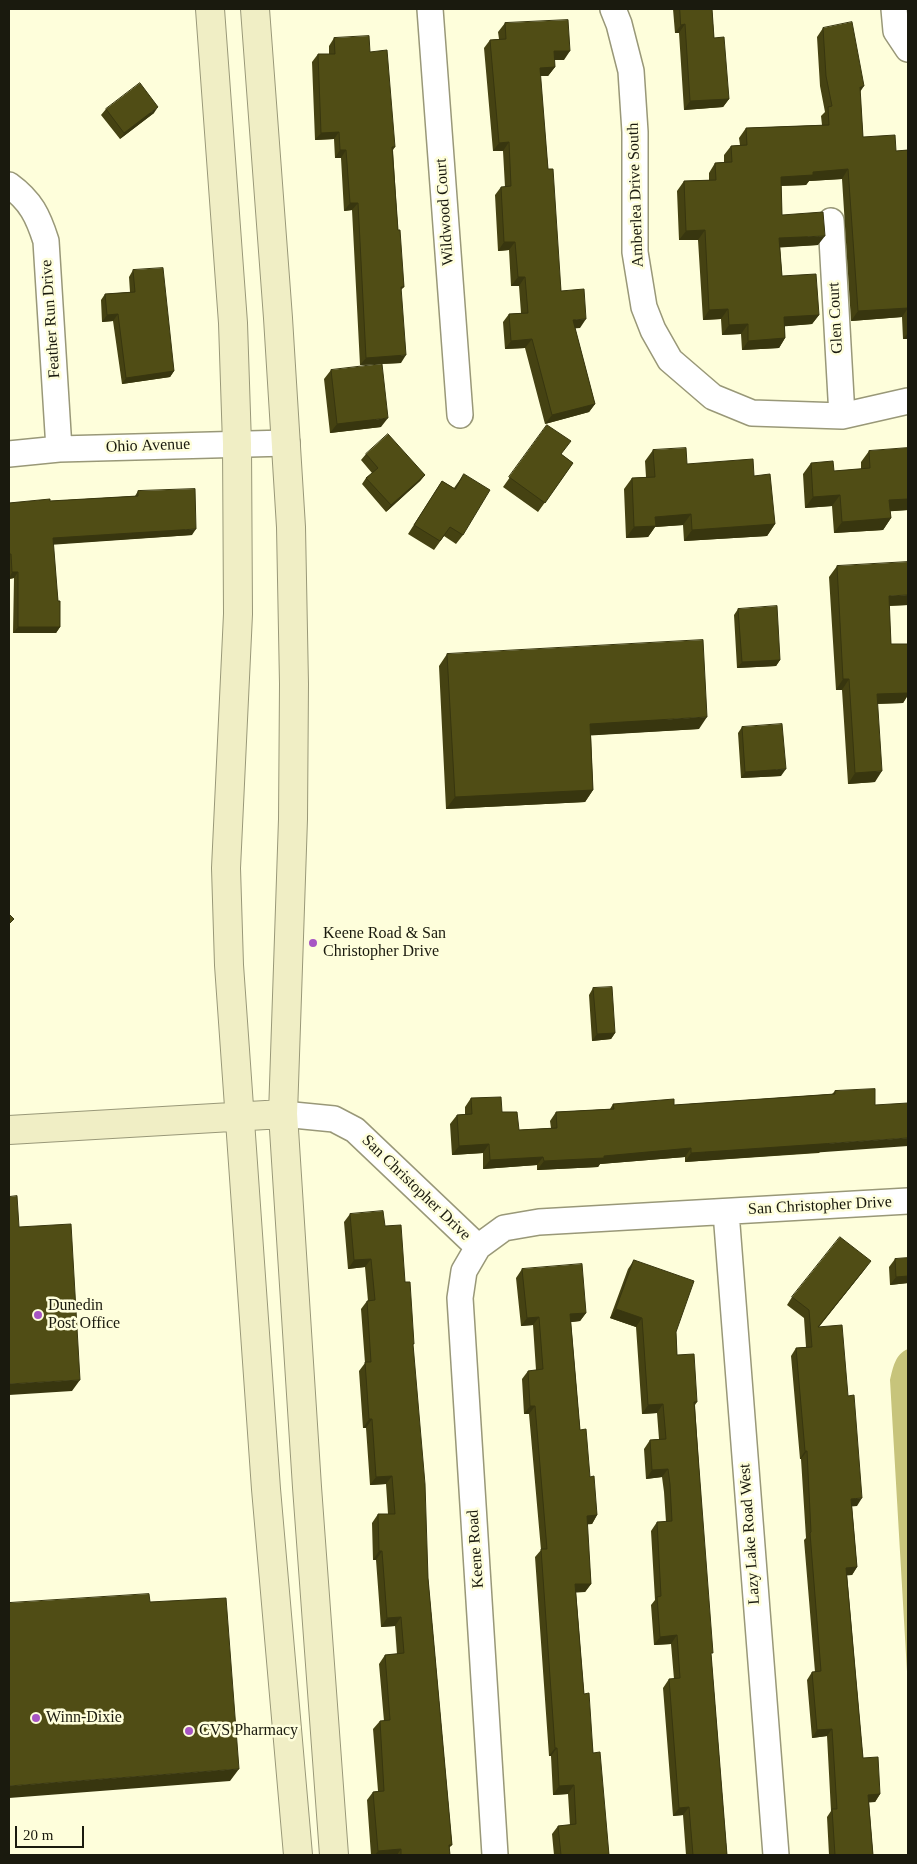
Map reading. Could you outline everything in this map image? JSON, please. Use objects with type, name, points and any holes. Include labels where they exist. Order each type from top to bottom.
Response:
[{"type":"main road","points":[[210,9],[233,324],[237,444],[238,614],[226,868],[229,965],[266,1489],[298,1855]]},
{"type":"main road","points":[[255,9],[287,443],[291,527],[294,684],[293,819],[283,1114],[334,1855]]},
{"type":"main road","name":"San Christopher Drive","points":[[9,1130],[283,1114]]},
{"type":"street","name":"Wildwood Court","points":[[430,9],[460,415]]},
{"type":"street","name":"Amberlea Drive South","points":[[613,9],[619,24],[631,71],[635,132],[635,252],[644,307],[653,330],[670,360],[713,397],[752,413],[842,416],[908,400]]},
{"type":"street","points":[[894,9],[896,31],[908,49]]},
{"type":"street","name":"Feather Run Drive","points":[[16,191],[32,206],[40,220],[46,241],[59,449]]},
{"type":"street","name":"Glen Court","points":[[831,221],[842,416]]},
{"type":"street","name":"Ohio Avenue","points":[[9,454],[59,449],[287,443]]},
{"type":"street","name":"San Christopher Drive","points":[[283,1114],[334,1119],[354,1130],[478,1247],[504,1228],[539,1222],[908,1200]]},
{"type":"street","name":"Lazy Lake Road West","points":[[726,1212],[776,1855]]},
{"type":"street","name":"Keene Road","points":[[478,1247],[464,1272],[460,1298],[495,1855]]},
{"type":"shaded area","points":[[908,1349],[908,1689],[890,1380],[897,1358]]},
{"type":"building","points":[[680,9],[712,9],[714,38],[724,37],[729,99],[690,101],[685,24],[681,25]]},
{"type":"building","points":[[568,20],[570,51],[554,51],[555,67],[540,68],[548,169],[553,169],[561,291],[584,289],[586,319],[573,320],[595,404],[552,415],[532,339],[511,341],[509,314],[528,313],[525,277],[518,277],[515,242],[504,242],[501,187],[511,186],[509,142],[499,143],[490,40],[506,39],[505,23]]},
{"type":"building","points":[[852,22],[864,86],[860,87],[863,137],[895,135],[896,151],[908,150],[908,308],[858,311],[848,169],[813,172],[813,175],[781,177],[782,215],[823,212],[825,236],[779,238],[782,276],[816,274],[819,315],[784,317],[785,338],[748,341],[748,324],[729,325],[728,309],[709,310],[705,230],[686,231],[684,181],[716,180],[715,163],[732,162],[731,146],[747,145],[746,128],[829,125],[828,107],[832,106],[826,76],[823,28]]},
{"type":"building","points":[[369,36],[370,52],[387,50],[395,147],[392,147],[404,287],[401,287],[406,355],[366,358],[358,203],[350,203],[346,150],[340,150],[339,132],[321,133],[318,54],[335,54],[334,38]]},
{"type":"building","points":[[140,83],[158,107],[124,133],[106,109]]},
{"type":"building","points":[[163,268],[174,371],[126,378],[118,314],[107,315],[105,294],[135,292],[133,270]]},
{"type":"building","points":[[382,364],[388,418],[337,424],[331,370]]},
{"type":"building","points":[[547,425],[571,441],[561,454],[573,463],[545,503],[509,477]]},
{"type":"building","points":[[388,434],[425,475],[391,505],[366,478],[378,468],[366,454]]},
{"type":"building","points":[[686,448],[687,464],[753,459],[754,476],[770,474],[775,524],[692,530],[691,514],[655,517],[656,526],[634,527],[632,478],[655,477],[653,450]]},
{"type":"building","points":[[908,448],[908,499],[889,500],[891,518],[842,522],[840,495],[813,497],[811,463],[833,461],[834,471],[870,468],[869,451]]},
{"type":"building","points":[[464,474],[490,490],[463,535],[450,527],[440,541],[414,525],[442,481],[455,489]]},
{"type":"building","points":[[195,489],[196,529],[53,538],[58,601],[60,601],[60,627],[18,627],[18,572],[12,572],[11,554],[9,554],[9,503],[50,499],[50,501],[138,496],[138,491]]},
{"type":"building","points":[[908,562],[908,595],[889,596],[891,644],[908,644],[908,693],[877,694],[882,771],[855,773],[849,679],[843,679],[837,566]]},
{"type":"building","points":[[777,606],[780,660],[742,662],[738,609]]},
{"type":"building","points":[[703,640],[707,717],[590,724],[593,790],[455,797],[447,654]]},
{"type":"building","points":[[782,724],[786,769],[745,772],[742,727]]},
{"type":"building","points":[[9,914],[14,919],[9,924]]},
{"type":"building","points":[[612,987],[615,1033],[597,1034],[593,988]]},
{"type":"building","points":[[875,1089],[875,1105],[908,1103],[908,1138],[691,1153],[691,1148],[604,1156],[604,1158],[544,1161],[543,1157],[490,1160],[489,1144],[459,1146],[457,1115],[472,1114],[471,1098],[501,1097],[502,1112],[517,1112],[519,1130],[557,1128],[556,1112],[614,1109],[613,1104],[674,1099],[674,1105],[835,1094],[835,1091]]},
{"type":"building","name":"Dunedin Post Office","points":[[17,1196],[19,1227],[71,1224],[80,1380],[9,1384],[9,1197]]},
{"type":"building","points":[[383,1211],[385,1226],[401,1225],[405,1282],[410,1282],[413,1344],[425,1484],[428,1578],[452,1845],[449,1845],[450,1855],[401,1855],[401,1849],[378,1851],[373,1792],[384,1791],[380,1721],[390,1720],[385,1655],[404,1653],[401,1617],[387,1618],[382,1551],[379,1551],[378,1514],[395,1514],[392,1476],[376,1477],[372,1419],[369,1419],[365,1362],[371,1362],[367,1301],[375,1300],[371,1259],[354,1260],[350,1214]]},
{"type":"building","points":[[840,1237],[871,1261],[818,1327],[842,1325],[848,1396],[854,1395],[862,1498],[851,1499],[857,1567],[846,1568],[863,1758],[878,1757],[880,1794],[868,1795],[873,1855],[835,1855],[832,1809],[837,1809],[832,1729],[817,1730],[812,1672],[821,1671],[810,1533],[807,1451],[805,1451],[796,1348],[812,1347],[809,1310],[792,1297]]},
{"type":"building","points":[[908,1258],[908,1276],[896,1277],[895,1259]]},
{"type":"building","points":[[634,1260],[694,1281],[676,1332],[677,1355],[694,1354],[697,1402],[694,1402],[727,1855],[693,1855],[689,1807],[679,1808],[669,1679],[680,1678],[677,1635],[660,1637],[657,1597],[661,1596],[657,1522],[672,1521],[670,1484],[668,1469],[652,1470],[650,1440],[666,1439],[663,1404],[648,1405],[642,1318],[616,1309]]},
{"type":"building","points":[[582,1264],[586,1313],[570,1314],[580,1430],[586,1429],[590,1477],[594,1476],[597,1515],[587,1516],[591,1584],[575,1584],[584,1694],[589,1693],[593,1753],[600,1752],[609,1855],[561,1855],[558,1826],[576,1824],[574,1785],[559,1786],[557,1748],[555,1748],[541,1549],[547,1549],[535,1406],[530,1406],[528,1371],[543,1369],[539,1317],[527,1318],[522,1269]]},
{"type":"building","points":[[149,1594],[150,1602],[226,1598],[239,1769],[9,1786],[9,1603]]},
{"type":"place","name":"Keene Road & San Christopher Drive","points":[[313,943]]},
{"type":"place","name":"Dunedin Post Office","points":[[38,1315]]},
{"type":"place","name":"Winn-Dixie","points":[[36,1718]]},
{"type":"place","name":"CVS Pharmacy","points":[[189,1731]]}]
